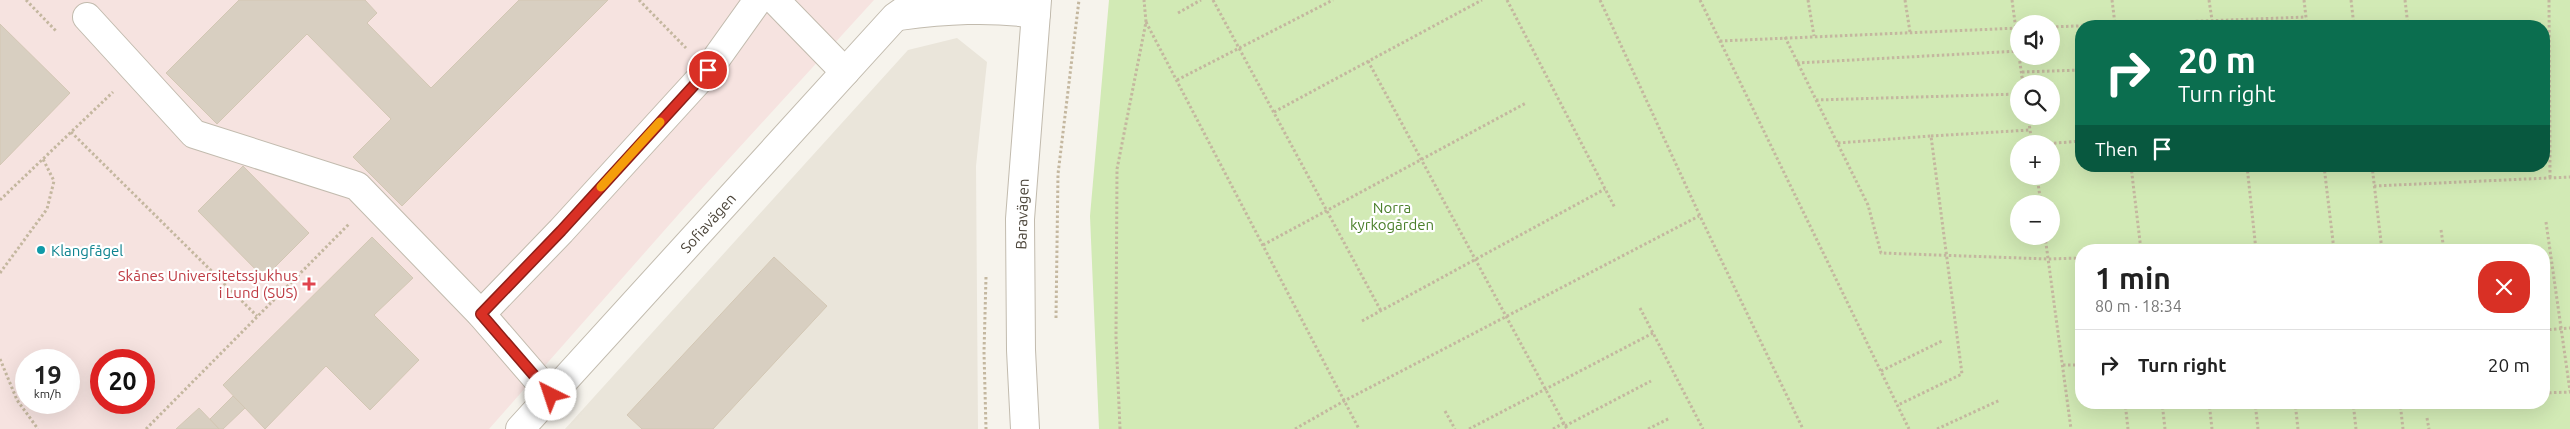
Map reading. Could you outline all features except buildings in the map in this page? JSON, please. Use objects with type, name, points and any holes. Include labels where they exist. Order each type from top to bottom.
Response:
[{"type":"street","points":[[481,314],[561,231],[708,70],[758,0]]},
{"type":"street","points":[[774,0],[845,72]]},
{"type":"street","name":"Sofiavägen","points":[[520,429],[895,16],[920,0]]},
{"type":"street","points":[[895,16],[952,9],[1009,10],[1036,7]]},
{"type":"street","name":"Baravägen","points":[[1024,429],[1020,219],[1036,7]]},
{"type":"street","points":[[87,17],[194,134],[356,186],[481,314],[551,395]]},
{"type":"path","points":[[639,0],[708,70]]},
{"type":"path","points":[[1056,324],[1058,174],[1078,0]]},
{"type":"path","points":[[1120,429],[1116,337],[1117,169],[1146,22],[1144,0]]},
{"type":"path","points":[[1178,12],[1201,0]]},
{"type":"path","points":[[1213,0],[1381,311]]},
{"type":"path","points":[[1177,80],[1333,0]]},
{"type":"path","points":[[1274,112],[1482,0]]},
{"type":"path","points":[[1508,0],[1615,208]]},
{"type":"path","points":[[1600,0],[1700,216],[1804,429]]},
{"type":"path","points":[[1700,0],[1909,429]]},
{"type":"path","points":[[1808,0],[1814,36]]},
{"type":"path","points":[[1905,0],[1910,32]]},
{"type":"path","points":[[2012,0],[2015,15]]},
{"type":"path","points":[[2112,0],[2114,20]]},
{"type":"path","points":[[2210,0],[2212,20],[2306,17]]},
{"type":"path","points":[[2304,0],[2306,20]]},
{"type":"path","points":[[2351,0],[2353,20]]},
{"type":"path","points":[[2405,0],[2407,20]]},
{"type":"path","points":[[2549,0],[2549,20]]},
{"type":"path","points":[[1146,22],[1359,429]]},
{"type":"path","points":[[2060,27],[2075,26]]},
{"type":"path","points":[[1720,40],[2010,28]]},
{"type":"path","points":[[1785,37],[1868,205],[1881,253],[2048,259],[2075,258]]},
{"type":"path","points":[[1798,63],[2010,52]]},
{"type":"path","points":[[1368,61],[1565,426]]},
{"type":"path","points":[[2021,65],[2022,75]]},
{"type":"path","points":[[0,200],[137,70]]},
{"type":"path","points":[[2022,72],[2075,70]]},
{"type":"path","points":[[1816,100],[2010,94]]},
{"type":"path","points":[[1263,245],[1526,103]]},
{"type":"path","points":[[2550,119],[2550,178]]},
{"type":"path","points":[[2029,125],[2031,135]]},
{"type":"path","points":[[1838,143],[2030,130]]},
{"type":"path","points":[[71,132],[257,316]]},
{"type":"path","points":[[1898,405],[1962,374],[1931,136]]},
{"type":"path","points":[[2060,143],[2075,141]]},
{"type":"path","points":[[0,273],[47,209],[54,181],[42,159]]},
{"type":"path","points":[[2132,172],[2140,244]]},
{"type":"path","points":[[2248,172],[2255,244]]},
{"type":"path","points":[[2325,172],[2333,244]]},
{"type":"path","points":[[2373,172],[2381,244]]},
{"type":"path","points":[[2374,186],[2570,177]]},
{"type":"path","points":[[1362,321],[1606,189]]},
{"type":"path","points":[[146,429],[372,201]]},
{"type":"path","points":[[1295,429],[1344,401],[1700,216]]},
{"type":"path","points":[[2546,222],[2549,244]]},
{"type":"path","points":[[2442,230],[2443,244]]},
{"type":"path","points":[[2046,245],[2071,429]]},
{"type":"path","points":[[2550,250],[2570,391],[2550,393]]},
{"type":"path","points":[[1640,308],[1703,429]]},
{"type":"path","points":[[2550,329],[2570,328]]},
{"type":"path","points":[[1469,429],[1653,333]]},
{"type":"path","points":[[1881,371],[1942,341]]},
{"type":"path","points":[[0,359],[17,400],[38,429]]},
{"type":"path","points":[[2062,365],[2075,365]]},
{"type":"path","points":[[1553,429],[1565,426],[1651,381]]},
{"type":"path","points":[[1937,429],[2000,400]]},
{"type":"path","points":[[2126,409],[2128,429]]},
{"type":"path","points":[[2163,409],[2165,429]]},
{"type":"path","points":[[2210,409],[2212,429]]},
{"type":"path","points":[[2257,409],[2258,429]]},
{"type":"path","points":[[2296,409],[2298,429]]},
{"type":"path","points":[[2354,409],[2356,429]]},
{"type":"path","points":[[2401,409],[2403,429]]},
{"type":"path","points":[[1445,411],[1455,429]]},
{"type":"path","points":[[1648,429],[1670,418]]},
{"type":"path","points":[[2427,418],[2429,429]]},
{"type":"shaded area","name":"Skånes Universitetssjukhus i Lund (SUS)","points":[[0,0],[874,0],[685,207],[489,429],[0,429]]},
{"type":"shaded area","points":[[957,38],[987,62],[976,166],[978,429],[565,429],[908,50]]},
{"type":"green space","name":"Norra kyrkogården","points":[[1109,0],[2570,0],[2570,429],[1099,429],[1090,216]]},
{"type":"slow traffic","points":[[601,187],[660,122]]},
{"type":"place","name":"Klangfågel","points":[[41,250]]},
{"type":"place","name":"Skånes Universitetssjukhus i Lund (SUS)","points":[[309,284]]},
{"type":"route","points":[[551,395],[481,314],[561,231],[708,70]]}]
